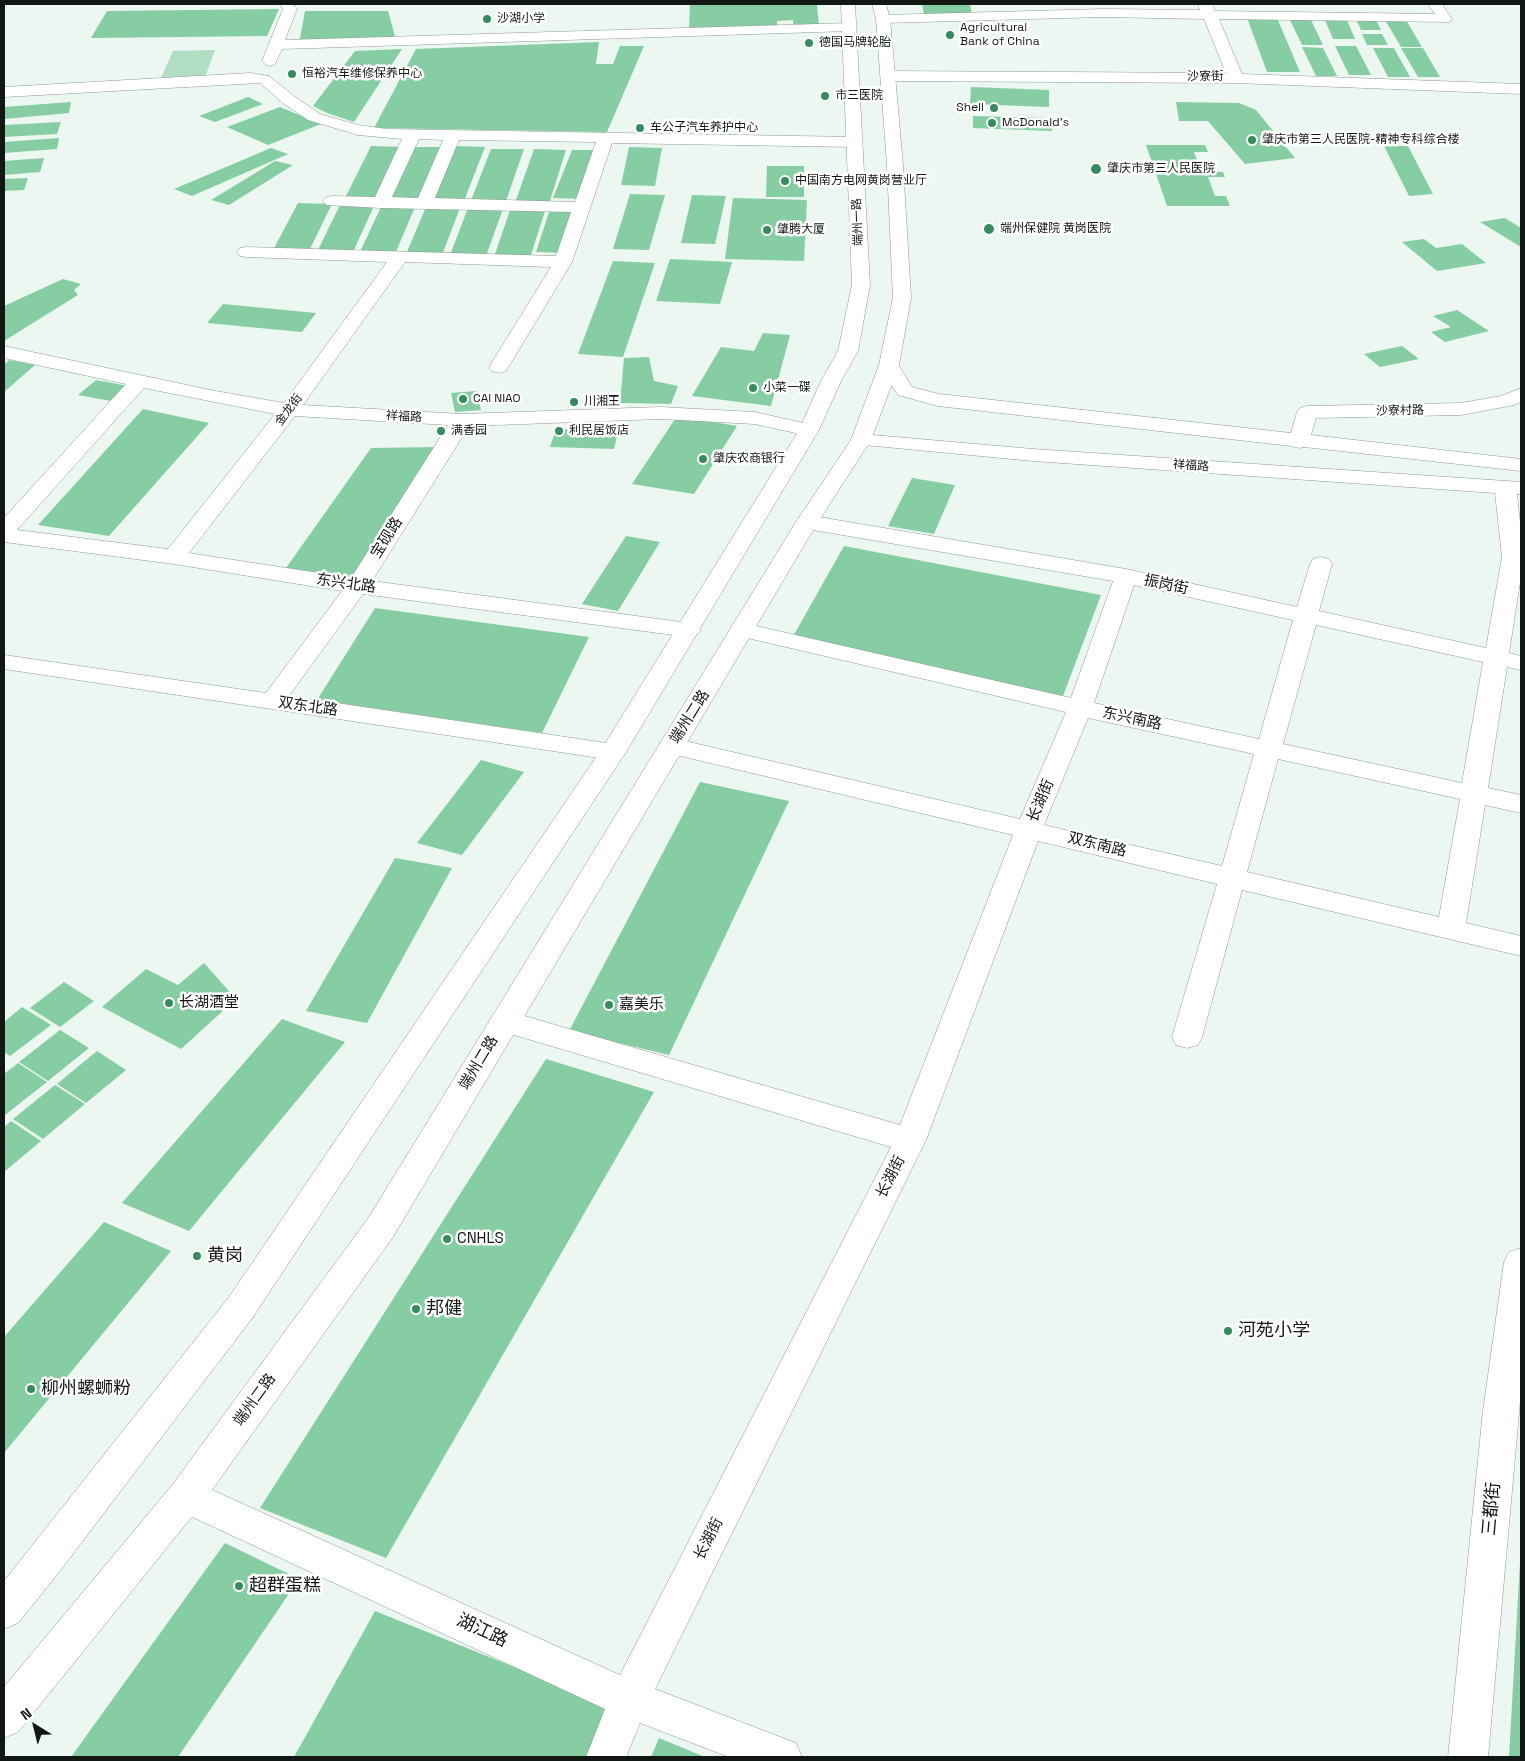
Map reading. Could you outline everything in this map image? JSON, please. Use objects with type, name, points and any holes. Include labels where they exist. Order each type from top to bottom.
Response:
[{"type":"street","points":[[264,79],[290,9],[286,4]]},
{"type":"street","points":[[849,5],[881,10],[1104,13],[1207,9],[1445,19],[1435,4]]},
{"type":"street","name":"端州一路","points":[[809,430],[831,381],[848,352],[861,285],[849,5]]},
{"type":"street","points":[[1207,9],[1236,78]]},
{"type":"street","points":[[881,10],[895,164],[902,298],[889,365]]},
{"type":"street","points":[[276,45],[850,27]]},
{"type":"street","name":"沙寮街","points":[[888,76],[1236,78],[1521,89]]},
{"type":"street","points":[[4,92],[250,78],[264,79],[289,100],[314,117],[334,124],[378,133],[605,139],[855,142]]},
{"type":"street","points":[[381,203],[413,134]]},
{"type":"street","points":[[424,204],[453,135]]},
{"type":"street","points":[[499,367],[563,262],[605,139]]},
{"type":"street","points":[[332,201],[582,207]]},
{"type":"street","points":[[246,252],[563,262]]},
{"type":"street","name":"金龙街","points":[[174,557],[289,410],[398,258]]},
{"type":"street","name":"祥福路","points":[[4,352],[210,396],[289,410],[462,420],[660,413],[755,418],[809,430]]},
{"type":"street","name":"祥福路","points":[[889,365],[905,391],[1042,434],[1513,487]]},
{"type":"street","name":"端州二路","points":[[4,1718],[186,1496],[381,1226],[807,522],[861,440],[889,365]]},
{"type":"street","points":[[4,531],[140,380]]},
{"type":"street","name":"沙寮村路","points":[[1299,442],[1307,412],[1461,410],[1507,401],[1521,394]]},
{"type":"street","name":"宝砚路","points":[[274,701],[357,586],[462,420]]},
{"type":"street","points":[[4,1610],[40,1567],[241,1307],[613,752],[809,430]]},
{"type":"street","name":"祥福路","points":[[861,440],[1042,434],[1299,442],[1521,465]]},
{"type":"street","points":[[1450,930],[1497,657],[1517,558],[1513,487]]},
{"type":"street","name":"振岗街","points":[[807,522],[1126,576],[1521,663]]},
{"type":"street","name":"东兴北路","points":[[4,534],[174,557],[357,586],[689,630]]},
{"type":"street","points":[[1187,1037],[1321,564]]},
{"type":"street","name":"长湖街","points":[[606,1757],[629,1699],[910,1140],[1029,829],[1080,708],[1126,576]]},
{"type":"street","name":"东兴南路","points":[[743,630],[1080,708],[1521,804]]},
{"type":"street","name":"双东北路","points":[[4,662],[613,752]]},
{"type":"street","name":"双东南路","points":[[672,746],[1521,946]]},
{"type":"street","points":[[504,1021],[910,1140]]},
{"type":"street","name":"三都街","points":[[1468,1757],[1511,1413],[1521,1262]]},
{"type":"street","name":"湖江路","points":[[186,1496],[629,1699],[782,1757]]},
{"type":"green space","points":[[215,50],[205,77],[161,78],[173,51]]},
{"type":"building","points":[[690,4],[817,4],[819,28],[794,28],[793,20],[777,21],[777,29],[689,30]]},
{"type":"building","points":[[922,4],[970,4],[972,14],[924,14]]},
{"type":"building","points":[[279,9],[267,36],[91,38],[107,11]]},
{"type":"building","points":[[305,11],[388,11],[396,40],[299,43]]},
{"type":"building","points":[[1247,18],[1277,18],[1300,72],[1267,72]]},
{"type":"building","points":[[1289,18],[1310,18],[1323,45],[1302,45]]},
{"type":"building","points":[[1356,19],[1376,20],[1381,30],[1361,30]]},
{"type":"building","points":[[1325,20],[1347,20],[1355,39],[1333,39]]},
{"type":"building","points":[[1385,20],[1406,20],[1422,47],[1401,47]]},
{"type":"building","points":[[1362,34],[1382,34],[1388,45],[1367,45]]},
{"type":"building","points":[[599,42],[596,64],[613,64],[620,46],[644,46],[607,132],[374,128],[416,49]]},
{"type":"building","points":[[1335,46],[1356,46],[1371,75],[1349,75]]},
{"type":"building","points":[[1302,47],[1323,48],[1337,76],[1316,76]]},
{"type":"building","points":[[1373,48],[1394,48],[1410,77],[1388,77]]},
{"type":"building","points":[[1401,48],[1423,48],[1440,77],[1418,77]]},
{"type":"building","points":[[402,49],[354,122],[313,106],[355,51]]},
{"type":"building","points":[[971,87],[1049,90],[1049,107],[970,104]]},
{"type":"building","points":[[248,97],[263,104],[215,122],[199,116]]},
{"type":"building","points":[[71,102],[69,113],[4,119],[4,107]]},
{"type":"building","name":"肇庆市第三人民医院-精神专科综合楼","points":[[1176,102],[1239,103],[1256,110],[1295,158],[1245,164],[1208,121],[1179,121]]},
{"type":"building","points":[[280,107],[321,124],[268,145],[227,127]]},
{"type":"building","points":[[973,116],[1052,118],[1052,131],[973,128]]},
{"type":"building","points":[[61,122],[57,134],[4,137],[4,125]]},
{"type":"building","points":[[59,138],[57,149],[4,153],[4,142]]},
{"type":"building","points":[[1146,145],[1205,145],[1208,152],[1194,152],[1201,171],[1223,172],[1225,177],[1208,177],[1215,196],[1226,196],[1230,206],[1167,206]]},
{"type":"building","points":[[371,146],[403,147],[378,201],[344,200]]},
{"type":"building","points":[[452,146],[485,147],[464,201],[430,200]]},
{"type":"building","points":[[1384,146],[1408,146],[1433,194],[1409,196]]},
{"type":"building","points":[[412,147],[445,147],[421,201],[387,200]]},
{"type":"building","points":[[629,147],[662,148],[655,186],[621,185]]},
{"type":"building","points":[[271,148],[288,154],[192,196],[174,189]]},
{"type":"building","points":[[491,149],[524,149],[505,204],[470,203]]},
{"type":"building","points":[[534,149],[566,150],[549,204],[515,203]]},
{"type":"building","points":[[572,150],[600,150],[582,199],[553,198]]},
{"type":"building","points":[[44,158],[40,172],[4,175],[4,161]]},
{"type":"building","points":[[275,161],[293,165],[229,205],[211,200]]},
{"type":"building","name":"中国南方电网黄岗营业厅","points":[[767,166],[804,166],[804,197],[766,197]]},
{"type":"building","points":[[28,178],[24,190],[4,191],[4,179]]},
{"type":"building","points":[[630,194],[665,195],[649,250],[613,249]]},
{"type":"building","points":[[692,195],[726,196],[715,244],[681,243]]},
{"type":"building","name":"肇腾大厦","points":[[733,198],[807,200],[804,261],[725,259]]},
{"type":"building","points":[[298,203],[332,204],[309,251],[273,250]]},
{"type":"building","points":[[340,205],[374,206],[353,252],[317,252]]},
{"type":"building","points":[[381,207],[415,207],[395,254],[359,254]]},
{"type":"building","points":[[426,207],[460,208],[442,255],[406,254]]},
{"type":"building","points":[[468,208],[503,209],[486,256],[450,255]]},
{"type":"building","points":[[550,209],[577,210],[564,253],[536,252]]},
{"type":"building","points":[[510,210],[545,211],[530,258],[494,257]]},
{"type":"building","points":[[1505,218],[1521,228],[1521,247],[1480,222]]},
{"type":"building","points":[[1424,239],[1436,248],[1462,244],[1486,263],[1437,271],[1402,242]]},
{"type":"building","points":[[670,259],[732,262],[720,304],[656,301]]},
{"type":"building","points":[[613,261],[655,263],[623,357],[578,354]]},
{"type":"building","points":[[63,279],[81,284],[74,290],[78,295],[4,341],[4,306]]},
{"type":"building","points":[[223,304],[316,313],[302,332],[207,323]]},
{"type":"building","points":[[1457,310],[1489,331],[1445,342],[1431,332],[1451,327],[1433,316]]},
{"type":"building","points":[[763,333],[790,335],[771,406],[692,396],[721,347],[754,351]]},
{"type":"building","points":[[1402,346],[1419,359],[1380,367],[1364,354]]},
{"type":"building","points":[[649,357],[654,381],[678,386],[671,404],[620,403],[624,358]]},
{"type":"building","points":[[9,360],[35,365],[4,392],[4,365]]},
{"type":"building","points":[[96,380],[129,386],[111,401],[78,395]]},
{"type":"building","points":[[477,391],[481,410],[455,412],[451,393]]},
{"type":"building","points":[[143,409],[209,423],[109,536],[38,525]]},
{"type":"building","points":[[677,416],[737,426],[694,494],[632,484]]},
{"type":"building","points":[[556,429],[618,431],[614,449],[550,447]]},
{"type":"building","points":[[438,447],[352,577],[286,568],[371,448]]},
{"type":"building","points":[[912,478],[955,485],[934,534],[888,526]]},
{"type":"building","points":[[626,536],[660,542],[618,611],[582,604]]},
{"type":"building","points":[[844,546],[1101,595],[1063,696],[791,640]]},
{"type":"building","points":[[375,608],[589,637],[542,733],[317,700]]},
{"type":"building","points":[[481,760],[524,772],[462,855],[417,843]]},
{"type":"building","points":[[700,782],[789,801],[669,1055],[569,1031]]},
{"type":"building","points":[[395,858],[452,868],[367,1023],[306,1011]]},
{"type":"building","name":"长湖酒堂","points":[[204,963],[236,999],[181,1049],[102,1007],[146,969],[178,985]]},
{"type":"building","points":[[64,982],[94,1001],[60,1027],[30,1008]]},
{"type":"building","points":[[22,1007],[51,1025],[10,1056],[4,1052],[4,1022]]},
{"type":"building","points":[[282,1019],[345,1042],[189,1231],[122,1203]]},
{"type":"building","points":[[60,1030],[89,1048],[48,1081],[19,1062]]},
{"type":"building","points":[[97,1051],[126,1070],[86,1103],[57,1084]]},
{"type":"building","points":[[546,1059],[654,1092],[386,1558],[260,1508]]},
{"type":"building","points":[[18,1063],[47,1082],[5,1115],[4,1074]]},
{"type":"building","points":[[55,1085],[85,1104],[43,1139],[13,1119]]},
{"type":"building","points":[[11,1121],[41,1141],[4,1172],[4,1127]]},
{"type":"building","points":[[104,1222],[171,1251],[4,1453],[4,1337]]},
{"type":"building","points":[[225,1543],[299,1579],[178,1757],[71,1757]]},
{"type":"building","points":[[1520,1562],[1521,1757],[1509,1757]]},
{"type":"building","points":[[375,1611],[616,1708],[594,1757],[294,1757]]},
{"type":"building","points":[[659,1738],[705,1757],[651,1757]]},
{"type":"place","name":"沙湖小学","points":[[487,19]]},
{"type":"place","name":"Agricultural Bank of China","points":[[950,35]]},
{"type":"place","name":"德国马牌轮胎","points":[[809,43]]},
{"type":"place","name":"恒裕汽车维修保养中心","points":[[292,74]]},
{"type":"place","name":"市三医院","points":[[825,96]]},
{"type":"place","name":"Shell","points":[[994,108]]},
{"type":"place","name":"McDonald's","points":[[992,123]]},
{"type":"place","name":"车公子汽车养护中心","points":[[640,128]]},
{"type":"place","name":"肇庆市第三人民医院-精神专科综合楼","points":[[1252,140]]},
{"type":"place","name":"肇庆市第三人民医院","points":[[1096,169]]},
{"type":"place","name":"中国南方电网黄岗营业厅","points":[[785,181]]},
{"type":"place","name":"端州保健院 黄岗医院","points":[[989,229]]},
{"type":"place","name":"肇腾大厦","points":[[767,230]]},
{"type":"place","name":"小菜一碟","points":[[753,388]]},
{"type":"place","name":"CAI NIAO","points":[[463,399]]},
{"type":"place","name":"川湘王","points":[[574,402]]},
{"type":"place","name":"满香园","points":[[441,431]]},
{"type":"place","name":"利民居饭店","points":[[559,431]]},
{"type":"place","name":"肇庆农商银行","points":[[703,459]]},
{"type":"place","name":"长湖酒堂","points":[[169,1003]]},
{"type":"place","name":"嘉美乐","points":[[609,1005]]},
{"type":"place","name":"CNHLS","points":[[447,1239]]},
{"type":"place","name":"黄岗","points":[[197,1256]]},
{"type":"place","name":"邦健","points":[[416,1309]]},
{"type":"place","name":"河苑小学","points":[[1228,1331]]},
{"type":"place","name":"柳州螺蛳粉","points":[[31,1389]]},
{"type":"place","name":"超群蛋糕","points":[[239,1586]]}]
